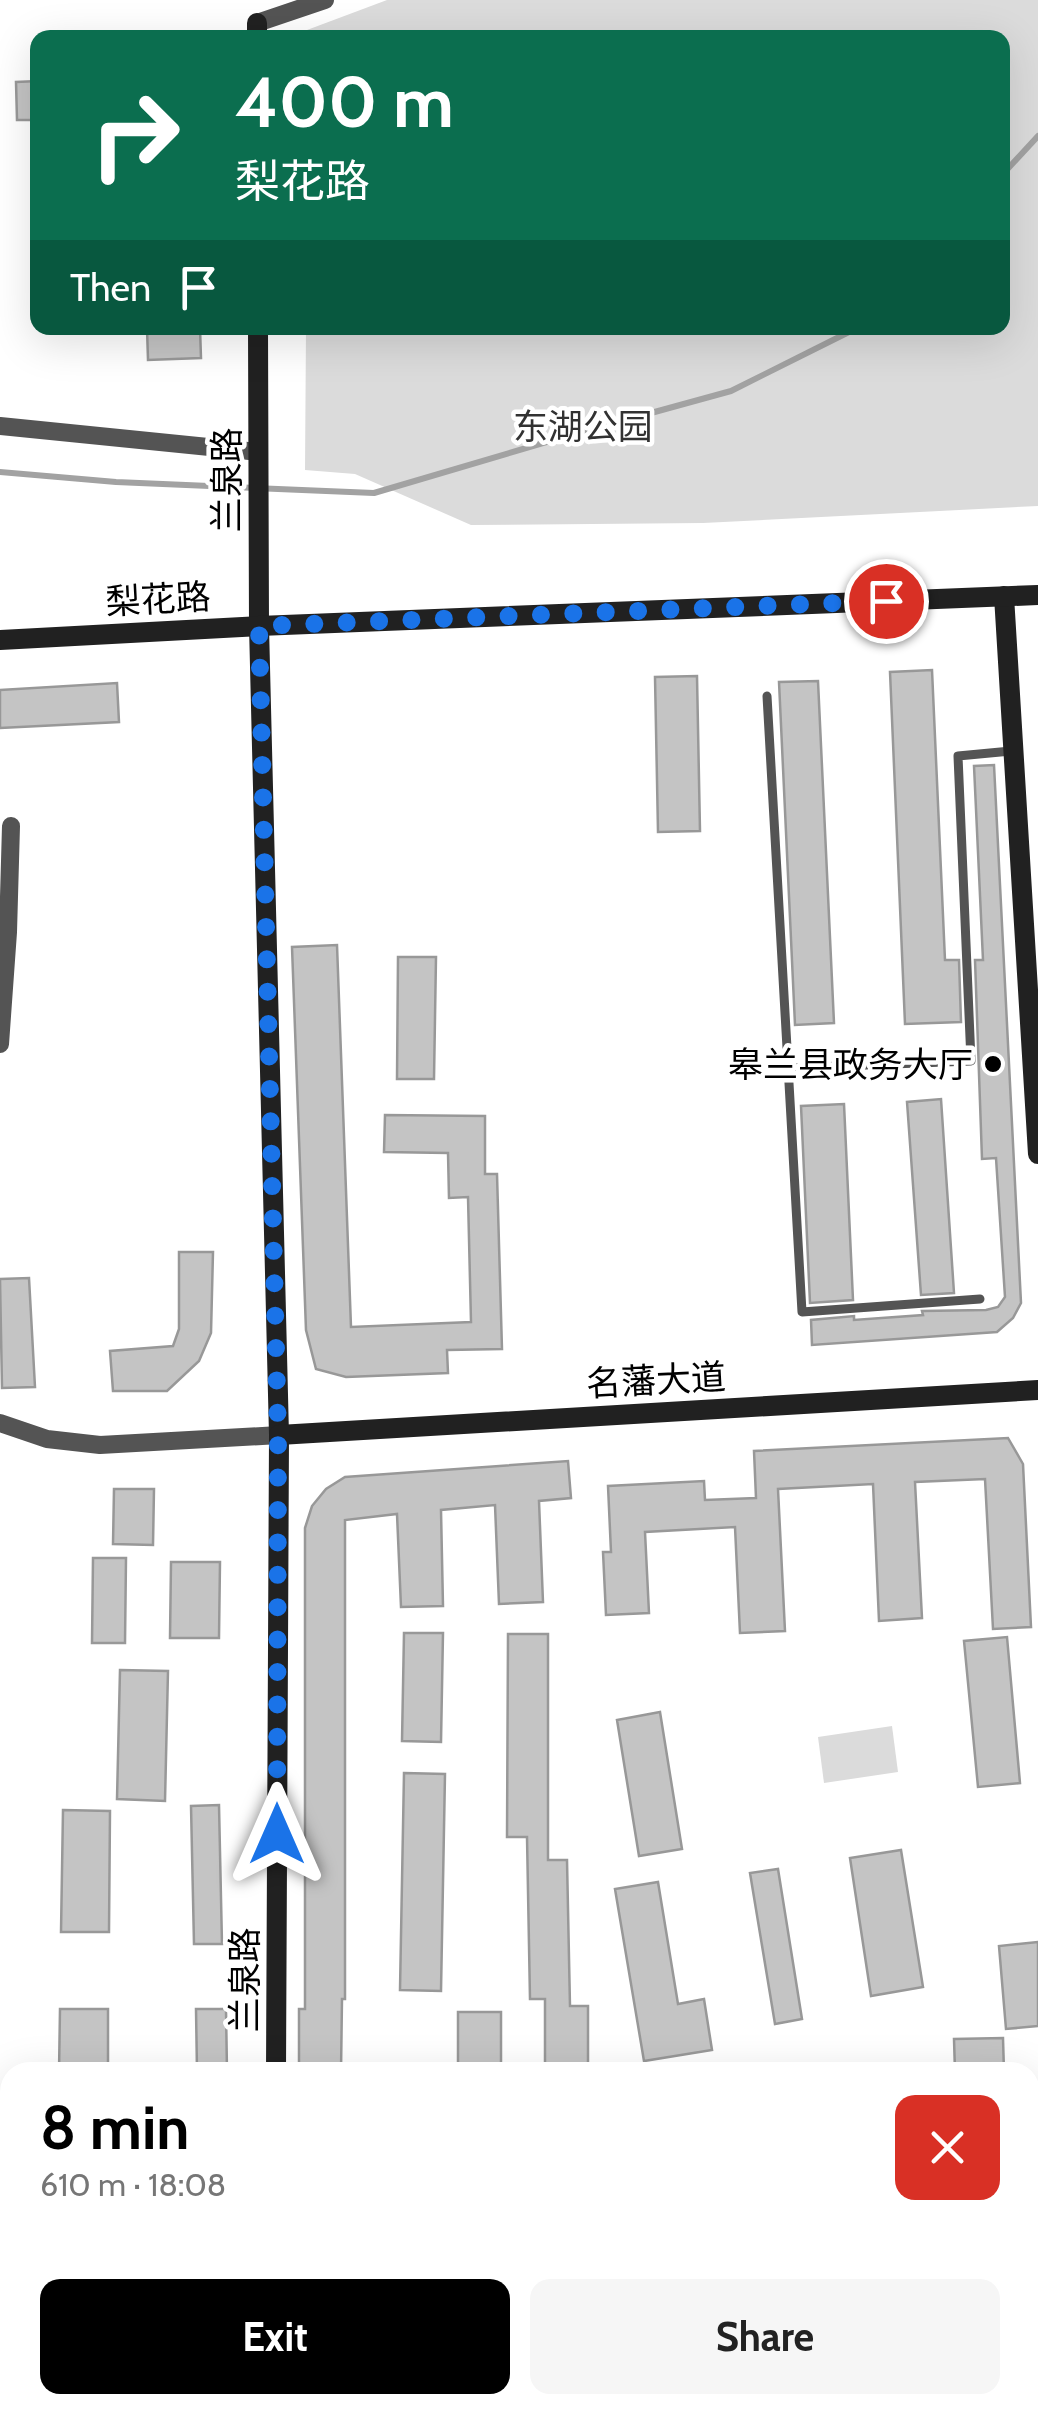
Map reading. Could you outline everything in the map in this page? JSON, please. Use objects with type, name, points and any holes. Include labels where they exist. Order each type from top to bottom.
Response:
[{"type":"street","points":[[257,30],[326,0]]},
{"type":"street","name":"兰泉路","points":[[258,335],[259,626],[278,1435],[276,2062]]},
{"type":"street","points":[[0,426],[258,461]]},
{"type":"street","name":"梨花路","points":[[0,640],[1038,595]]},
{"type":"street","points":[[1004,596],[1038,1154]]},
{"type":"street","points":[[0,1044],[11,826]]},
{"type":"street","name":"名藩大道","points":[[278,1435],[1038,1390]]},
{"type":"street","points":[[0,1424],[47,1439],[100,1444],[278,1435]]},
{"type":"lane","points":[[767,696],[802,1312],[980,1299]]},
{"type":"lane","points":[[787,1068],[972,1061],[958,756],[1014,751]]},
{"type":"green space","name":"东湖公园","points":[[387,0],[1038,0],[1038,506],[703,523],[471,525],[355,474],[305,470],[306,335],[1010,335],[1010,30],[307,30]]},
{"type":"green space","points":[[892,1726],[898,1772],[824,1783],[818,1737]]},
{"type":"building","points":[[30,81],[30,120],[17,120],[16,82]]},
{"type":"building","points":[[147,335],[200,335],[201,358],[148,360]]},
{"type":"building","points":[[932,670],[945,960],[959,960],[961,1022],[905,1024],[890,672]]},
{"type":"building","points":[[697,676],[700,831],[658,832],[655,677]]},
{"type":"building","points":[[818,681],[834,1023],[795,1025],[779,682]]},
{"type":"building","points":[[117,683],[119,722],[0,728],[0,690]]},
{"type":"building","points":[[994,765],[1021,1303],[1013,1318],[997,1332],[812,1345],[811,1320],[986,1310],[998,1307],[1005,1297],[996,1158],[982,1159],[975,960],[983,960],[974,766]]},
{"type":"building","points":[[337,945],[351,1327],[471,1322],[468,1197],[449,1198],[448,1153],[384,1152],[385,1115],[485,1116],[485,1174],[497,1174],[502,1349],[447,1350],[448,1373],[346,1377],[316,1369],[306,1330],[292,947]]},
{"type":"building","points":[[398,957],[436,957],[434,1079],[397,1079]]},
{"type":"building","points":[[941,1099],[954,1293],[921,1295],[907,1102]]},
{"type":"building","points":[[844,1104],[853,1300],[810,1303],[801,1106]]},
{"type":"building","points":[[179,1252],[213,1252],[211,1333],[199,1361],[167,1391],[113,1391],[110,1351],[173,1346],[179,1329]]},
{"type":"building","points":[[29,1278],[35,1387],[2,1388],[0,1279]]},
{"type":"building","points":[[1008,1438],[1023,1464],[1031,1627],[993,1629],[985,1479],[915,1482],[922,1618],[879,1621],[873,1484],[778,1489],[785,1631],[740,1633],[735,1527],[645,1532],[649,1613],[606,1615],[603,1552],[611,1552],[608,1486],[704,1481],[705,1500],[756,1498],[754,1451]]},
{"type":"building","points":[[568,1461],[571,1498],[539,1501],[543,1602],[499,1604],[495,1505],[441,1510],[443,1606],[401,1607],[397,1514],[345,1520],[345,1999],[341,2062],[299,2062],[299,2009],[305,2009],[305,1528],[312,1506],[326,1489],[345,1477]]},
{"type":"building","points":[[114,1489],[154,1489],[153,1545],[113,1544]]},
{"type":"building","points":[[93,1558],[126,1558],[125,1643],[92,1643]]},
{"type":"building","points":[[171,1562],[220,1562],[219,1638],[170,1638]]},
{"type":"building","points":[[404,1633],[443,1633],[441,1742],[402,1741]]},
{"type":"building","points":[[508,1634],[548,1634],[548,1860],[567,1860],[570,2006],[588,2006],[588,2062],[545,2062],[545,1999],[530,1999],[527,1837],[507,1837]]},
{"type":"building","points":[[1007,1637],[1020,1783],[978,1787],[964,1641]]},
{"type":"building","points":[[120,1670],[168,1671],[165,1801],[117,1799]]},
{"type":"building","points":[[660,1712],[682,1849],[639,1856],[617,1720]]},
{"type":"building","points":[[404,1773],[445,1774],[441,1991],[400,1990]]},
{"type":"building","points":[[219,1805],[222,1944],[194,1944],[191,1806]]},
{"type":"building","points":[[63,1810],[110,1811],[109,1932],[61,1932]]},
{"type":"building","points":[[901,1850],[923,1987],[871,1996],[850,1858]]},
{"type":"building","points":[[778,1869],[802,2019],[775,2024],[750,1873]]},
{"type":"building","points":[[658,1882],[678,2004],[704,1999],[712,2050],[644,2061],[615,1889]]},
{"type":"building","points":[[1038,1942],[1038,2026],[1006,2029],[999,1946]]},
{"type":"building","points":[[60,2009],[108,2009],[108,2062],[59,2062]]},
{"type":"building","points":[[196,2009],[226,2009],[227,2062],[197,2062]]},
{"type":"building","points":[[458,2012],[501,2012],[501,2062],[458,2062]]},
{"type":"building","points":[[1003,2038],[1004,2062],[955,2062],[954,2039]]},
{"type":"waterway","points":[[1010,166],[1038,136]]},
{"type":"waterway","points":[[0,472],[116,482],[374,493],[731,391],[843,335]]},
{"type":"place","name":"皋兰县政务大厅","points":[[993,1064]]},
{"type":"route","points":[[277,1834],[278,1435],[259,626],[886,601]]}]
